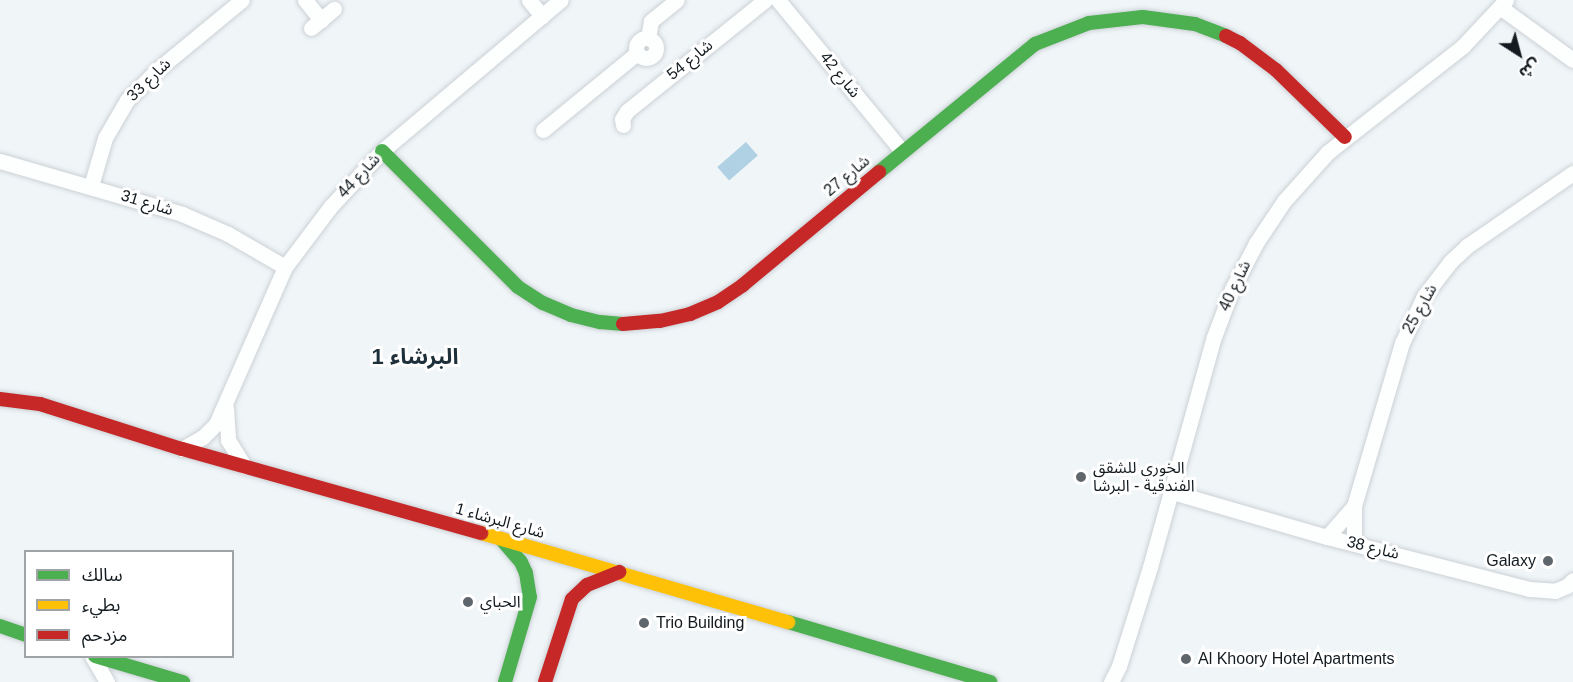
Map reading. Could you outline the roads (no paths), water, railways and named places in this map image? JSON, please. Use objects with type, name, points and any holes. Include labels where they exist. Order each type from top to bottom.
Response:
[{"type":"street","name":"شارع 33","points":[[91,186],[105,138],[126,100],[151,74],[242,0]]},
{"type":"street","points":[[305,0],[316,24],[334,9]]},
{"type":"street","points":[[529,0],[542,16]]},
{"type":"street","name":"شارع 44","points":[[182,449],[212,429],[226,405],[252,338],[285,267],[331,206],[382,151],[561,0]]},
{"type":"street","points":[[543,130],[647,55],[655,44],[648,38],[651,21],[677,0]]},
{"type":"street","name":"شارع 54","points":[[623,125],[625,113],[765,0]]},
{"type":"street","name":"شارع 42","points":[[778,0],[902,151]]},
{"type":"street","points":[[1503,4],[1573,60]]},
{"type":"street","name":"شارع 40","points":[[1111,682],[1119,674],[1214,338],[1243,265],[1284,201],[1313,167],[1345,137],[1463,46],[1503,4]]},
{"type":"street","name":"شارع 27","points":[[382,151],[518,287],[543,303],[571,315],[600,322],[630,324],[680,316],[718,302],[743,285],[902,151],[1035,44],[1089,22],[1143,17],[1195,24],[1240,43],[1276,70],[1345,137]]},
{"type":"street","points":[[647,55],[669,78]]},
{"type":"street","name":"شارع 31","points":[[0,161],[91,186],[198,220],[285,267]]},
{"type":"street","name":"شارع 25","points":[[1354,543],[1354,506],[1402,343],[1424,296],[1451,261],[1467,246],[1573,173]]},
{"type":"street","name":"شارع البرشاء 1","points":[[0,399],[39,404],[182,449],[619,572],[990,682]]},
{"type":"street","name":"شارع 44","points":[[226,405],[228,440],[244,466]]},
{"type":"street","name":"شارع 38","points":[[1172,492],[1327,537],[1533,590],[1561,590],[1573,580]]},
{"type":"street","name":"شارع 25","points":[[1327,537],[1354,506]]},
{"type":"street","points":[[501,539],[521,562],[530,585],[530,597],[505,682]]},
{"type":"street","points":[[545,682],[567,608],[572,599],[587,585],[619,572]]},
{"type":"street","points":[[0,626],[24,633]]},
{"type":"street","points":[[95,658],[107,682]]},
{"type":"street","points":[[98,658],[183,682]]},
{"type":"street","points":[[135,682],[153,673]]},
{"type":"water","points":[[746,142],[758,156],[729,181],[717,167]]},
{"type":"place","name":"الخوري للشقق الفندقية - البرشا","points":[[1081,477]]},
{"type":"place","name":"Galaxy","points":[[1548,561]]},
{"type":"place","name":"الحباي","points":[[468,602]]},
{"type":"place","name":"Trio Building","points":[[644,623]]},
{"type":"place","name":"Al Khoory Hotel Apartments","points":[[1186,659]]},
{"type":"district","name":"البرشاء 1","points":[[415,357]]}]
